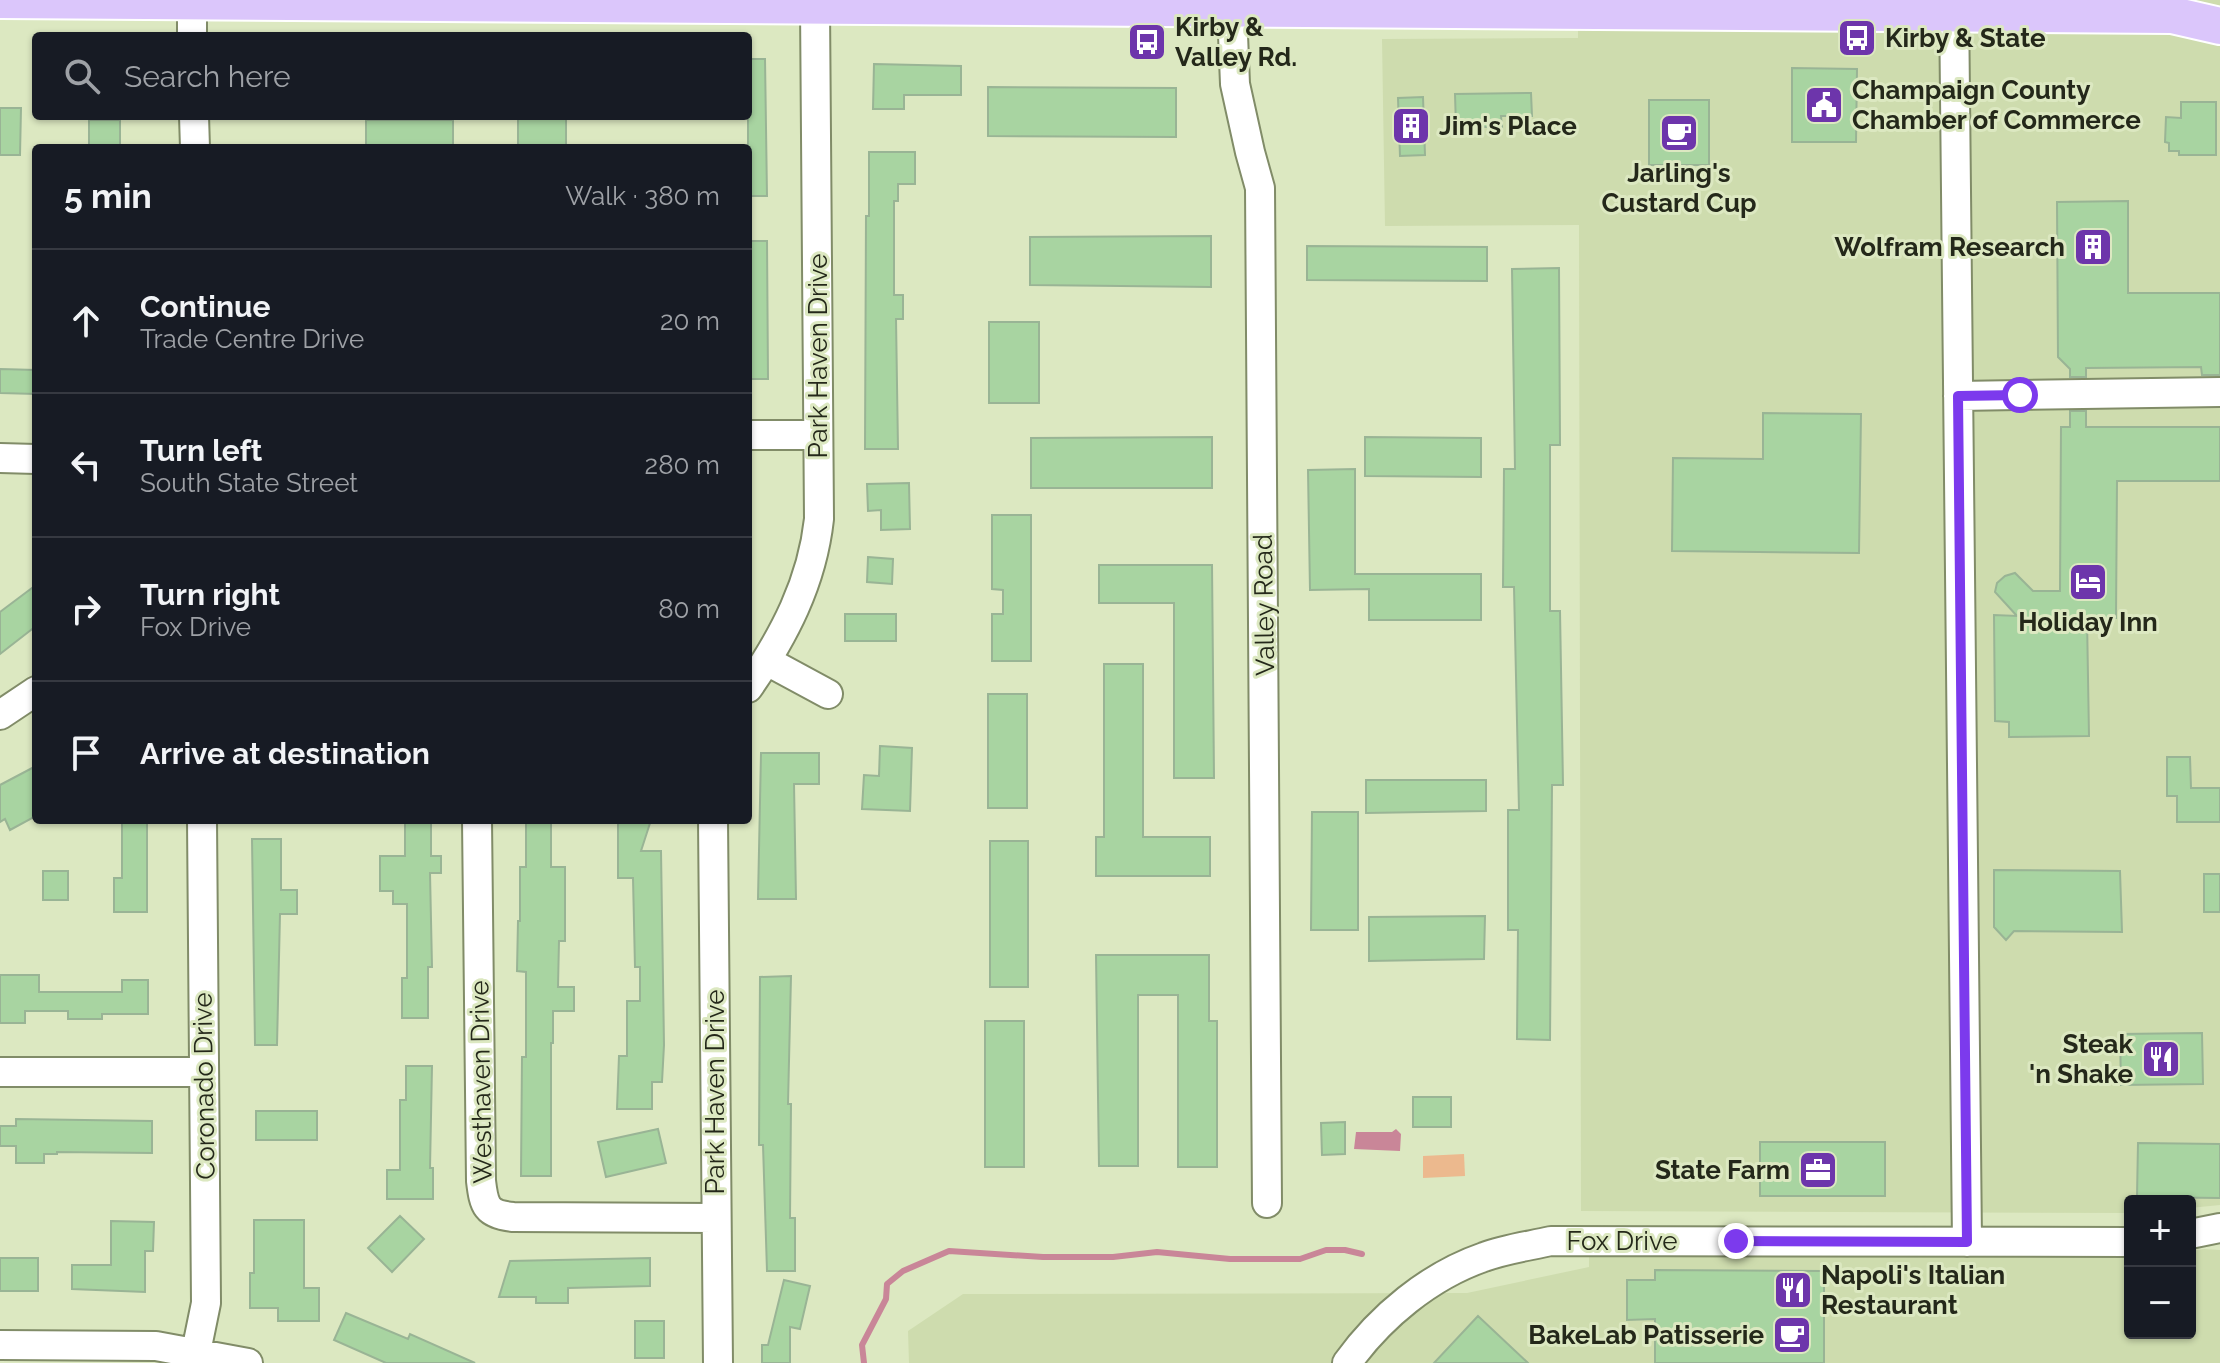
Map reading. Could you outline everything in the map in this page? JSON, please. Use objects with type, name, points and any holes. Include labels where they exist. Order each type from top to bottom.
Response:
[{"type":"main road","points":[[1,0],[209,10],[544,2],[1232,10],[1395,6],[1954,7],[2172,15],[2220,26]]},
{"type":"main road","points":[[2172,15],[2220,3]]},
{"type":"street","name":"Park Haven Drive","points":[[752,682],[795,611],[808,576],[819,519],[815,7]]},
{"type":"street","points":[[1954,7],[1967,1242]]},
{"type":"street","name":"Valley Road","points":[[1232,10],[1235,84],[1260,188],[1267,1203]]},
{"type":"street","points":[[194,120],[195,144]]},
{"type":"street","points":[[1958,396],[2220,392]]},
{"type":"street","points":[[752,435],[818,435]]},
{"type":"street","points":[[0,458],[32,459]]},
{"type":"street","points":[[767,661],[828,694]]},
{"type":"street","points":[[0,715],[32,694]]},
{"type":"street","name":"Coronado Drive","points":[[196,1352],[206,1303],[202,824]]},
{"type":"street","name":"Westhaven Drive","points":[[477,824],[481,1181],[484,1200],[498,1216],[715,1218]]},
{"type":"street","name":"Park Haven Drive","points":[[713,824],[718,1363]]},
{"type":"street","points":[[0,1072],[202,1072]]},
{"type":"street","points":[[2196,1233],[2220,1228]]},
{"type":"street","name":"Fox Drive","points":[[1347,1363],[1394,1309],[1454,1271],[1484,1257],[1551,1241],[2124,1242]]},
{"type":"street","points":[[13,1351],[143,1346],[196,1352],[248,1363]]},
{"type":"shaded area","points":[[1578,0],[2220,0],[2220,1205],[2196,1207],[2196,1195],[2124,1195],[2124,1213],[1581,1211],[1579,225],[1385,226],[1382,39],[1578,38]]},
{"type":"shaded area","points":[[1396,1129],[1401,1134],[1400,1151],[1354,1149],[1356,1132],[1392,1132]]},
{"type":"shaded area","points":[[1464,1154],[1465,1176],[1423,1178],[1423,1156]]},
{"type":"shaded area","points":[[2196,1250],[2220,1250],[2220,1363],[909,1363],[908,1331],[963,1294],[1467,1293],[1589,1267],[1589,1254],[2124,1257],[2124,1339],[2196,1339]]},
{"type":"building","points":[[752,59],[765,59],[767,196],[752,196],[752,144],[748,144],[748,120],[752,120]]},
{"type":"building","points":[[874,64],[961,66],[961,95],[904,95],[904,109],[873,109]]},
{"type":"building","name":"Champaign County Chamber of Commerce","points":[[1792,68],[1857,69],[1856,142],[1792,142]]},
{"type":"building","points":[[988,87],[1176,88],[1176,137],[988,136]]},
{"type":"building","points":[[1531,93],[1532,116],[1501,116],[1502,127],[1456,127],[1455,94]]},
{"type":"building","name":"Jim's Place","points":[[1423,97],[1425,155],[1400,156],[1398,98]]},
{"type":"building","points":[[1649,100],[1709,100],[1709,165],[1649,165]]},
{"type":"building","points":[[2181,102],[2216,102],[2216,155],[2179,155],[2179,151],[2169,151],[2169,143],[2165,142],[2166,117],[2181,118]]},
{"type":"building","points":[[0,108],[21,108],[20,155],[0,155]]},
{"type":"building","points":[[89,120],[120,120],[120,144],[89,144]]},
{"type":"building","points":[[366,120],[453,120],[453,144],[366,144]]},
{"type":"building","points":[[518,120],[566,120],[566,144],[518,144]]},
{"type":"building","points":[[869,152],[915,152],[915,184],[898,184],[898,201],[894,201],[894,295],[903,295],[903,319],[896,319],[898,449],[865,449]]},
{"type":"building","name":"Wolfram Research","points":[[2128,201],[2128,293],[2220,293],[2220,375],[2202,375],[2201,367],[2086,368],[2086,377],[2070,377],[2070,369],[2058,357],[2057,202]]},
{"type":"building","points":[[1211,236],[1211,287],[1030,285],[1030,237]]},
{"type":"building","points":[[752,241],[767,241],[768,379],[752,379]]},
{"type":"building","points":[[1307,246],[1487,247],[1487,281],[1307,280]]},
{"type":"building","points":[[1559,268],[1560,445],[1550,445],[1550,611],[1560,611],[1563,785],[1552,785],[1550,1040],[1517,1039],[1518,930],[1508,930],[1508,810],[1519,810],[1514,587],[1503,587],[1504,469],[1515,469],[1512,269]]},
{"type":"building","points":[[989,322],[1039,322],[1039,403],[989,403]]},
{"type":"building","points":[[0,369],[32,370],[32,394],[0,393]]},
{"type":"building","name":"Holiday Inn","points":[[2070,411],[2086,411],[2086,427],[2220,427],[2220,481],[2117,481],[2116,618],[2087,618],[2089,736],[2009,737],[2009,722],[1995,721],[1994,615],[2017,616],[1995,592],[1997,583],[2015,573],[2033,591],[2060,591],[2061,427],[2070,427]]},
{"type":"building","points":[[1763,413],[1861,414],[1859,553],[1672,551],[1673,458],[1763,459]]},
{"type":"building","points":[[1212,437],[1212,488],[1031,488],[1031,438]]},
{"type":"building","points":[[1365,437],[1481,438],[1481,477],[1365,476]]},
{"type":"building","points":[[1355,469],[1355,574],[1481,574],[1481,620],[1369,620],[1369,589],[1310,590],[1308,470]]},
{"type":"building","points":[[909,483],[910,529],[881,530],[881,510],[868,511],[867,484]]},
{"type":"building","points":[[992,515],[1031,515],[1031,661],[992,661],[992,614],[1003,614],[1003,590],[992,589]]},
{"type":"building","points":[[868,557],[893,559],[892,584],[867,582]]},
{"type":"building","points":[[1099,565],[1212,565],[1214,778],[1174,778],[1174,603],[1099,603]]},
{"type":"building","points":[[32,588],[32,629],[0,654],[0,612]]},
{"type":"building","points":[[845,614],[896,614],[896,641],[845,641]]},
{"type":"building","points":[[1104,664],[1143,664],[1143,837],[1210,837],[1210,876],[1096,876],[1096,837],[1104,837]]},
{"type":"building","points":[[988,694],[1027,694],[1027,808],[988,808]]},
{"type":"building","points":[[880,746],[912,748],[910,811],[862,809],[864,775],[879,776]]},
{"type":"building","points":[[761,753],[819,753],[819,784],[794,784],[796,899],[758,899]]},
{"type":"building","points":[[2167,757],[2190,757],[2191,788],[2220,788],[2220,822],[2177,822],[2177,796],[2167,796]]},
{"type":"building","points":[[32,768],[32,818],[10,830],[5,819],[0,822],[0,785]]},
{"type":"building","points":[[1366,780],[1486,780],[1486,811],[1366,813]]},
{"type":"building","points":[[1312,812],[1358,812],[1358,930],[1311,930]]},
{"type":"building","points":[[122,824],[147,824],[147,912],[114,912],[114,878],[122,878]]},
{"type":"building","points":[[405,824],[431,824],[431,856],[441,856],[441,873],[430,873],[432,967],[428,967],[428,1018],[402,1018],[402,978],[407,978],[407,904],[393,904],[393,891],[380,891],[380,856],[405,856]]},
{"type":"building","points":[[526,824],[551,824],[551,867],[565,867],[565,941],[559,941],[558,987],[574,987],[574,1011],[553,1011],[551,1176],[521,1176],[526,972],[517,971],[520,867],[526,867]]},
{"type":"building","points":[[618,824],[650,824],[641,851],[661,851],[664,1045],[662,1082],[652,1082],[652,1109],[617,1109],[619,1056],[627,1056],[627,1001],[640,1001],[640,967],[635,967],[633,878],[618,878]]},
{"type":"building","points":[[252,839],[281,839],[281,890],[297,890],[297,914],[280,914],[277,1045],[255,1045]]},
{"type":"building","points":[[990,841],[1028,841],[1028,987],[990,987]]},
{"type":"building","points":[[1994,870],[2120,871],[2122,932],[2014,931],[2006,940],[1994,927]]},
{"type":"building","points":[[43,871],[68,871],[68,900],[43,900]]},
{"type":"building","points":[[2204,874],[2220,874],[2220,912],[2204,912]]},
{"type":"building","points":[[1485,916],[1484,959],[1369,961],[1369,917]]},
{"type":"building","points":[[1096,955],[1209,955],[1209,1021],[1217,1021],[1217,1167],[1178,1167],[1178,995],[1138,995],[1138,1166],[1099,1166]]},
{"type":"building","points":[[0,975],[39,975],[39,992],[122,992],[122,980],[148,980],[148,1014],[102,1014],[102,1019],[68,1019],[68,1011],[25,1011],[25,1023],[0,1023]]},
{"type":"building","points":[[791,976],[788,1104],[791,1104],[790,1218],[795,1218],[795,1271],[767,1271],[763,1145],[759,1145],[760,977]]},
{"type":"building","points":[[985,1021],[1024,1021],[1024,1167],[985,1167]]},
{"type":"building","name":"Steak 'n Shake","points":[[2202,1033],[2203,1084],[2121,1085],[2120,1034]]},
{"type":"building","points":[[406,1066],[432,1066],[430,1168],[433,1168],[433,1199],[387,1199],[387,1170],[400,1170],[400,1100],[406,1100]]},
{"type":"building","points":[[1413,1097],[1451,1097],[1451,1127],[1413,1127]]},
{"type":"building","points":[[256,1111],[317,1111],[317,1140],[256,1140]]},
{"type":"building","points":[[16,1119],[152,1121],[152,1153],[57,1152],[44,1154],[44,1163],[16,1163],[16,1146],[0,1146],[0,1126],[16,1126]]},
{"type":"building","points":[[1345,1122],[1345,1154],[1322,1155],[1321,1123]]},
{"type":"building","points":[[658,1129],[666,1163],[606,1177],[598,1142]]},
{"type":"building","points":[[1760,1142],[1885,1142],[1885,1196],[1760,1196]]},
{"type":"building","points":[[2138,1143],[2220,1144],[2220,1198],[2137,1195]]},
{"type":"building","points":[[400,1216],[424,1239],[392,1272],[368,1248]]},
{"type":"building","points":[[254,1220],[304,1220],[304,1288],[319,1288],[319,1321],[278,1321],[278,1308],[250,1308],[250,1273],[254,1273]]},
{"type":"building","points":[[111,1221],[154,1222],[153,1251],[145,1251],[145,1292],[72,1289],[72,1265],[111,1265]]},
{"type":"building","points":[[0,1258],[38,1258],[38,1291],[0,1291]]},
{"type":"building","points":[[650,1258],[650,1286],[568,1288],[568,1303],[536,1303],[536,1297],[499,1297],[510,1261]]},
{"type":"building","points":[[1655,1270],[1824,1271],[1824,1363],[1655,1363],[1655,1319],[1627,1320],[1627,1280],[1655,1280]]},
{"type":"building","points":[[784,1280],[810,1286],[800,1329],[790,1327],[790,1363],[762,1363],[762,1345],[768,1345]]},
{"type":"building","points":[[346,1313],[408,1339],[410,1334],[475,1363],[386,1363],[334,1340]]},
{"type":"building","points":[[1478,1316],[1528,1363],[1434,1363]]},
{"type":"building","points":[[635,1321],[664,1321],[664,1358],[635,1358]]},
{"type":"waterway","points":[[864,1363],[862,1345],[886,1299],[887,1284],[903,1271],[949,1251],[1043,1257],[1113,1257],[1157,1252],[1230,1259],[1300,1259],[1326,1250],[1362,1254]]},
{"type":"place","name":"Kirby & State","points":[[1857,38]]},
{"type":"place","name":"Kirby & Valley Rd.","points":[[1147,42]]},
{"type":"place","name":"Champaign County Chamber of Commerce","points":[[1824,105]]},
{"type":"place","name":"Jim's Place","points":[[1411,126]]},
{"type":"place","name":"Jarling's Custard Cup","points":[[1679,133]]},
{"type":"place","name":"Wolfram Research","points":[[2093,247]]},
{"type":"place","name":"Holiday Inn","points":[[2088,582]]},
{"type":"place","name":"Steak 'n Shake","points":[[2161,1059]]},
{"type":"place","name":"State Farm","points":[[1818,1170]]},
{"type":"place","name":"Napoli's Italian Restaurant","points":[[1793,1290]]},
{"type":"place","name":"BakeLab Patisserie","points":[[1792,1335]]},
{"type":"route","points":[[1736,1241],[1967,1242],[1958,396],[2020,395]]}]
